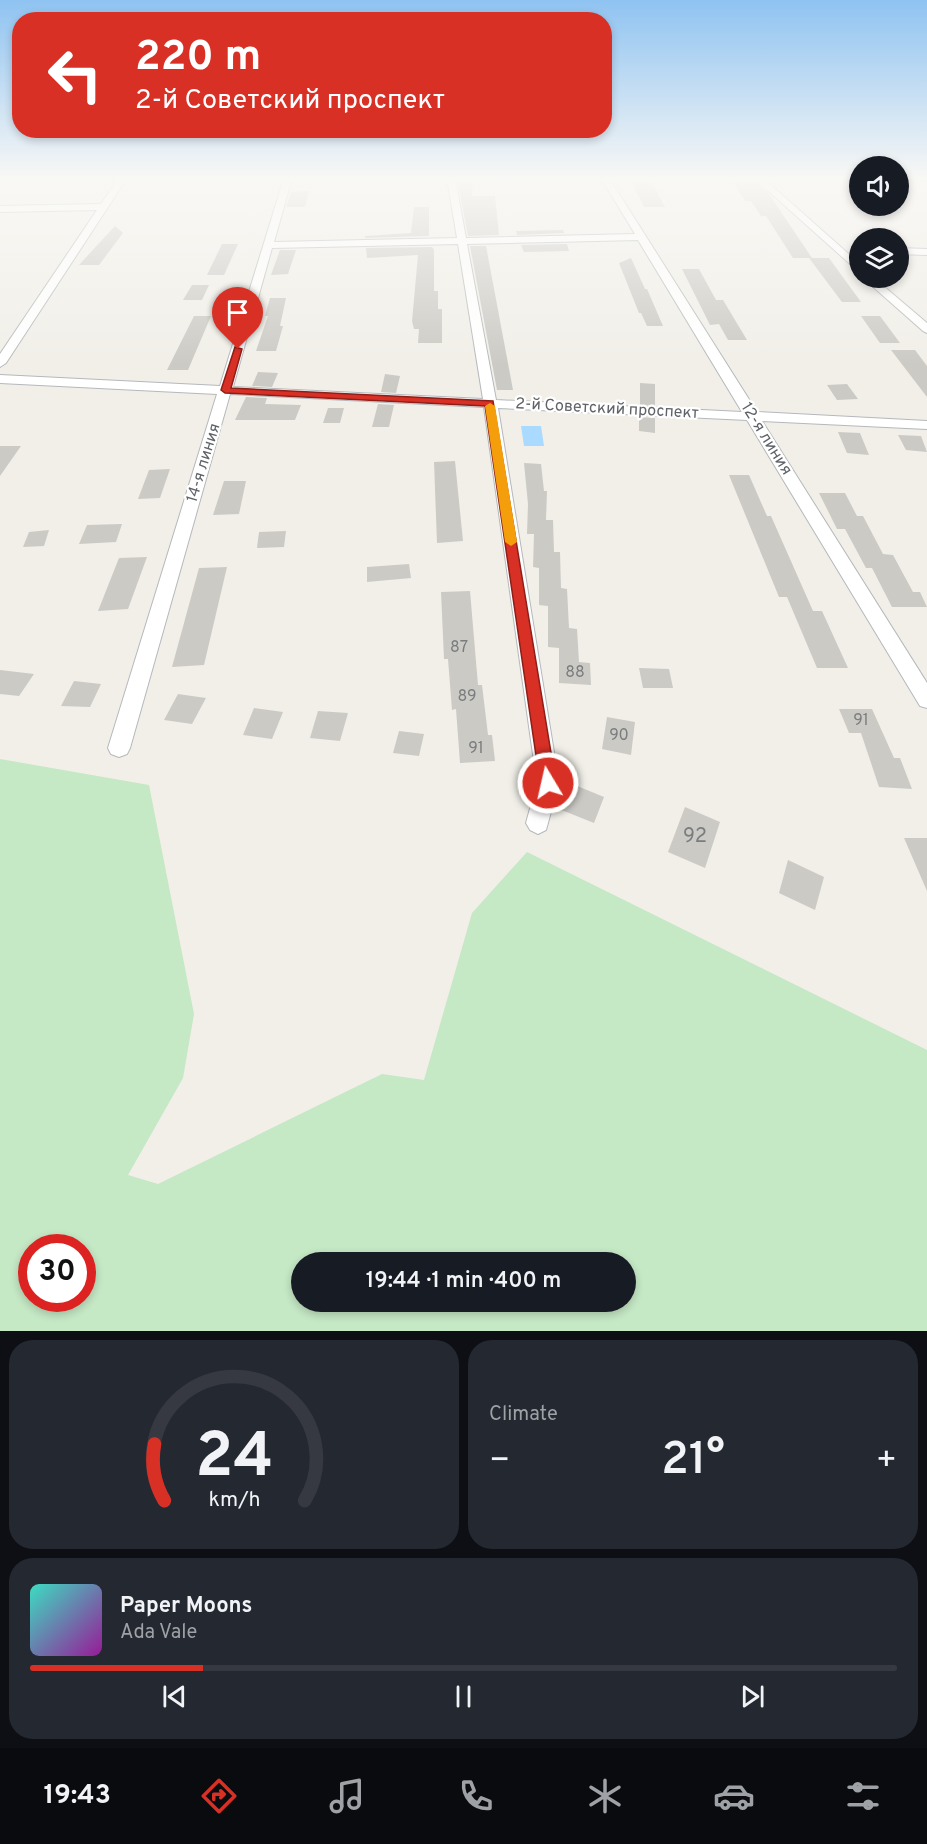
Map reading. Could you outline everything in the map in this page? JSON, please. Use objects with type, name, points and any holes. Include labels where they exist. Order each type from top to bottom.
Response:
[{"type":"street","points":[[0,363],[81,240]]},
{"type":"street","name":"14-я линия","points":[[119,748],[269,240]]},
{"type":"street","points":[[268,245],[457,240]]},
{"type":"street","points":[[461,240],[490,403],[548,783],[538,823]]},
{"type":"street","name":"12-я линия","points":[[644,240],[924,691]]},
{"type":"street","points":[[825,240],[849,261]]},
{"type":"street","points":[[834,248],[849,249]]},
{"type":"street","points":[[909,251],[927,252]]},
{"type":"street","points":[[880,288],[927,329]]},
{"type":"street","name":"2-й Советский проспект","points":[[0,379],[927,425]]},
{"type":"green space","points":[[0,759],[149,785],[194,1014],[183,1078],[128,1175],[158,1184],[382,1074],[424,1080],[472,913],[527,852],[927,1050],[927,1331],[0,1331]]},
{"type":"water","points":[[521,426],[541,426],[544,446],[524,446]]},
{"type":"building","points":[[102,240],[118,240],[99,265],[79,265]]},
{"type":"building","points":[[782,240],[800,240],[812,258],[793,258]]},
{"type":"building","points":[[222,244],[238,244],[224,275],[207,275]]},
{"type":"building","points":[[567,244],[569,251],[524,252],[521,245]]},
{"type":"building","points":[[470,246],[486,246],[513,390],[497,390]]},
{"type":"building","points":[[432,247],[434,250],[434,291],[438,291],[438,309],[442,309],[442,343],[418,343],[419,329],[414,329],[412,321],[418,255],[367,258],[366,248]]},
{"type":"building","points":[[280,250],[296,250],[288,274],[271,275]]},
{"type":"building","points":[[631,258],[663,326],[647,326],[639,313],[619,263]]},
{"type":"building","points":[[809,258],[829,258],[861,302],[842,302]]},
{"type":"building","points":[[682,269],[699,269],[716,300],[723,300],[747,340],[728,340],[719,324],[710,325]]},
{"type":"building","points":[[192,285],[209,285],[202,300],[183,300]]},
{"type":"building","points":[[270,298],[286,298],[280,326],[283,326],[276,351],[256,351],[268,316],[265,316]]},
{"type":"building","points":[[194,316],[211,316],[188,370],[167,370]]},
{"type":"building","points":[[861,316],[880,316],[900,343],[880,343]]},
{"type":"building","points":[[891,350],[915,350],[927,366],[927,397]]},
{"type":"building","points":[[258,372],[278,373],[272,387],[252,386]]},
{"type":"building","points":[[385,374],[400,376],[396,393],[381,392]]},
{"type":"building","points":[[640,383],[655,384],[655,406],[640,405]]},
{"type":"building","points":[[847,384],[858,399],[837,400],[827,385]]},
{"type":"building","points":[[246,397],[267,398],[265,404],[301,405],[295,420],[235,420]]},
{"type":"building","points":[[378,404],[394,405],[389,427],[372,427]]},
{"type":"building","points":[[328,408],[344,408],[340,423],[323,423]]},
{"type":"building","points":[[639,417],[655,418],[655,433],[639,431]]},
{"type":"building","points":[[838,432],[860,433],[869,455],[847,453]]},
{"type":"building","points":[[898,435],[921,436],[927,452],[906,450]]},
{"type":"building","points":[[0,446],[21,446],[0,476]]},
{"type":"building","points":[[455,461],[463,541],[437,543],[434,462]]},
{"type":"building","points":[[524,463],[541,464],[544,491],[547,491],[546,520],[553,520],[554,552],[560,552],[561,588],[567,589],[569,628],[577,629],[579,662],[590,663],[591,685],[559,683],[559,648],[548,647],[548,606],[539,605],[539,568],[533,567],[534,534],[527,534],[528,504]]},
{"type":"building","points":[[170,469],[160,498],[138,499],[149,470]]},
{"type":"building","points":[[729,475],[749,475],[767,516],[771,516],[813,611],[822,611],[848,668],[817,668],[787,597],[779,597]]},
{"type":"building","points":[[224,481],[246,481],[239,514],[213,515]]},
{"type":"building","points":[[819,493],[845,493],[857,516],[863,516],[883,554],[893,555],[913,592],[920,592],[927,607],[892,607],[872,568],[866,568],[845,529],[837,529]]},
{"type":"building","points":[[122,524],[116,542],[79,544],[87,525]]},
{"type":"building","points":[[49,530],[44,546],[23,547],[29,532]]},
{"type":"building","points":[[286,531],[284,547],[257,548],[259,532]]},
{"type":"building","points":[[147,557],[128,609],[98,611],[119,558]]},
{"type":"building","points":[[409,564],[411,578],[367,582],[367,567]]},
{"type":"building","points":[[227,567],[204,665],[172,667],[199,568]]},
{"type":"building","points":[[470,591],[478,685],[482,685],[488,735],[492,735],[495,761],[460,763],[456,709],[452,710],[448,659],[444,659],[441,592]]},
{"type":"building","points":[[639,668],[669,669],[673,688],[643,688]]},
{"type":"building","points":[[0,670],[34,674],[19,696],[0,694]]},
{"type":"building","points":[[74,681],[101,684],[90,707],[61,706]]},
{"type":"building","points":[[178,694],[206,698],[192,724],[164,720]]},
{"type":"building","points":[[254,708],[283,712],[272,739],[243,735]]},
{"type":"building","points":[[839,709],[872,709],[894,758],[900,758],[912,789],[879,787],[861,733],[849,733]]},
{"type":"building","points":[[318,711],[348,713],[340,741],[310,738]]},
{"type":"building","points":[[607,717],[635,722],[631,755],[602,749]]},
{"type":"building","points":[[399,731],[424,734],[419,756],[393,753]]},
{"type":"building","points":[[570,783],[604,797],[594,823],[559,809]]},
{"type":"building","points":[[685,807],[720,822],[705,868],[668,852]]},
{"type":"building","points":[[904,838],[927,838],[927,891]]},
{"type":"building","points":[[788,860],[824,877],[815,910],[779,893]]},
{"type":"slow traffic","points":[[490,406],[511,542]]},
{"type":"route","points":[[238,349],[225,390],[490,403],[548,783]]}]
